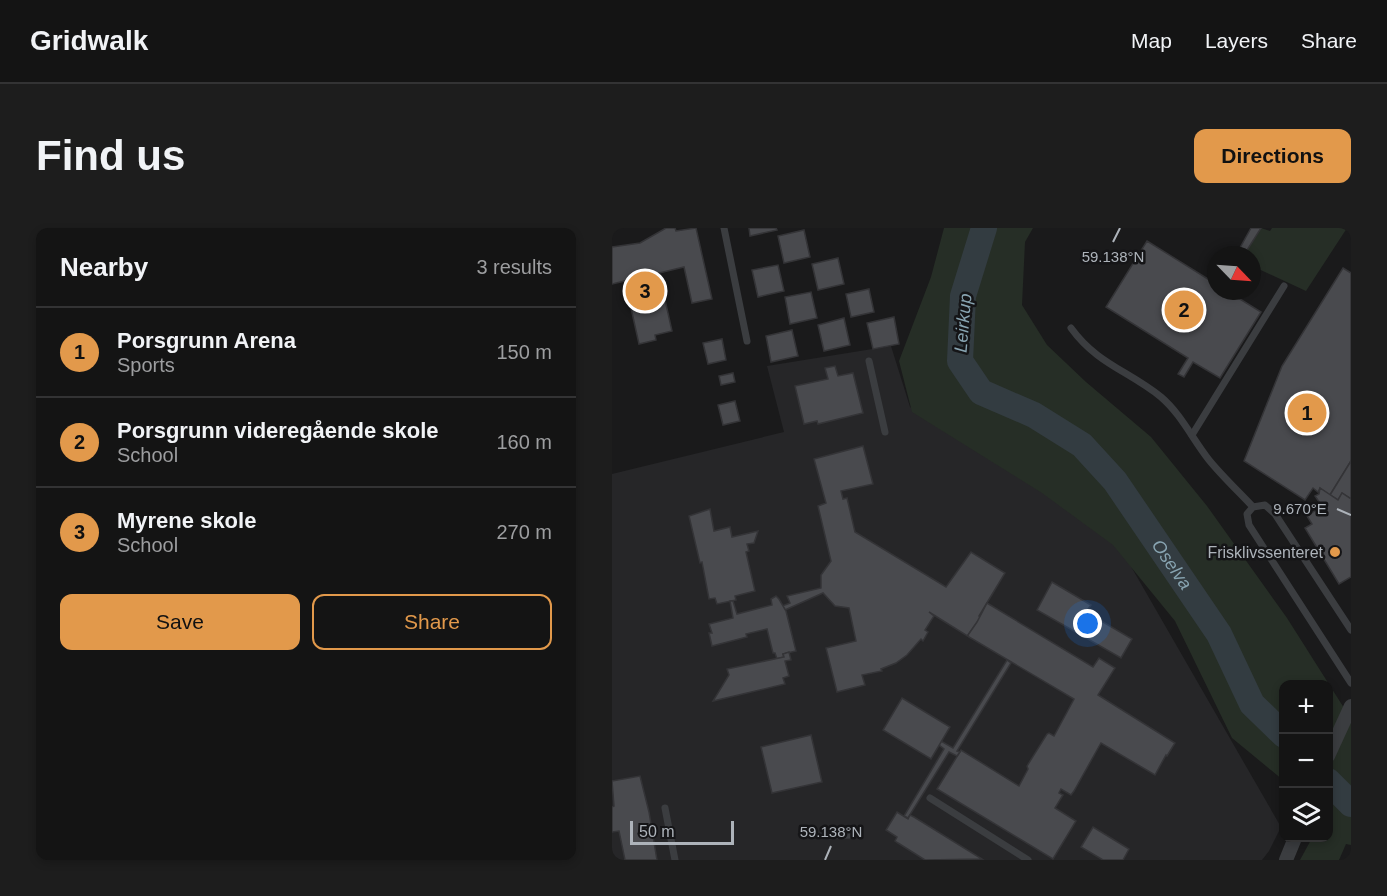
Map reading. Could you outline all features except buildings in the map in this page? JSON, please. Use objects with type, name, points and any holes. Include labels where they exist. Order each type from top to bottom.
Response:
[{"type":"street","points":[[1333,747],[1351,706]]},
{"type":"street","points":[[1286,860],[1293,842]]},
{"type":"lane","points":[[724,228],[747,341]]},
{"type":"lane","points":[[1192,435],[1284,286]]},
{"type":"lane","points":[[1071,328],[1091,352],[1161,398],[1192,435],[1209,460],[1253,507]]},
{"type":"lane","points":[[869,361],[885,432]]},
{"type":"lane","points":[[1351,630],[1275,514],[1265,505],[1256,504],[1247,514],[1249,525],[1351,683]]},
{"type":"lane","points":[[930,798],[1028,860]]},
{"type":"lane","points":[[665,808],[675,860]]},
{"type":"lane","points":[[822,836],[850,835]]},
{"type":"shaded area","points":[[944,228],[1033,228],[1025,242],[1022,305],[1047,345],[1086,382],[1151,437],[1207,506],[1287,618],[1326,680],[1279,680],[1279,777],[1232,738],[1175,621],[1113,545],[1042,493],[912,412],[899,361],[931,277]]},
{"type":"shaded area","points":[[1261,228],[1270,231],[1272,228],[1347,228],[1306,291],[1261,270],[1261,246],[1250,246]]},
{"type":"shaded area","points":[[891,346],[910,407],[1110,530],[1279,824],[1279,831],[1262,860],[612,860],[612,474],[784,432],[767,366]]},
{"type":"shaded area","points":[[1333,691],[1351,719],[1351,845],[1346,844],[1339,860],[1300,860],[1310,842],[1333,842]]},
{"type":"waterway","name":"Oselva","points":[[984,228],[963,296],[960,361],[981,392],[1034,415],[1082,445],[1115,481],[1219,634],[1252,704],[1283,734]]},
{"type":"waterway","name":"Oselva","points":[[1333,786],[1351,804]]},
{"type":"place","name":"Myrene skole","points":[[645,291]]},
{"type":"place","name":"Porsgrunn videregående skole","points":[[1184,310]]},
{"type":"place","name":"Porsgrunn Arena","points":[[1307,413]]},
{"type":"place","name":"Frisklivssenteret","points":[[1335,552]]},
{"type":"water label","name":"Leirkup","points":[[963,323]]}]
